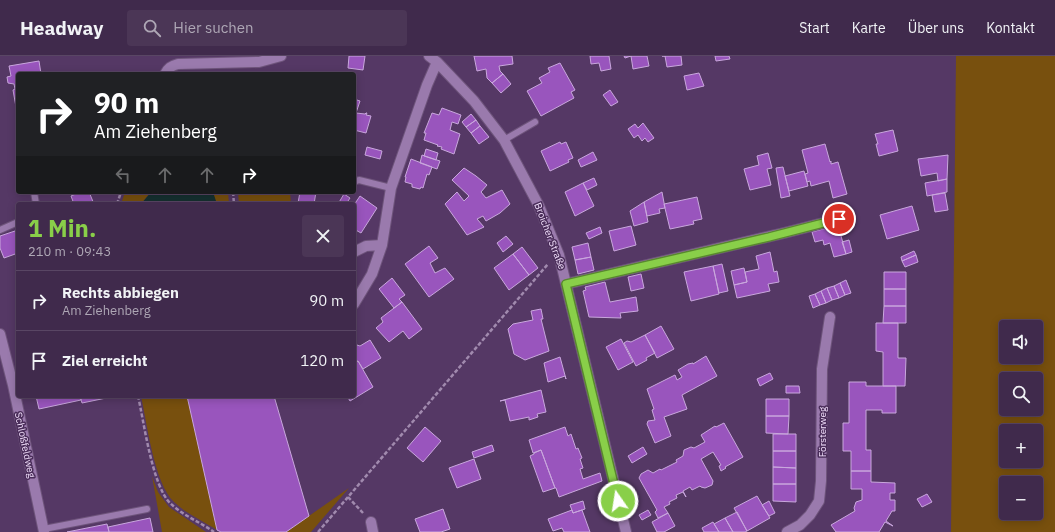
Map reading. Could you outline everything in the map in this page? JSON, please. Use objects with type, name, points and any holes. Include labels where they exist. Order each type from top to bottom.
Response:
[{"type":"street","points":[[166,72],[172,66],[178,64],[210,60],[259,62],[281,56]]},
{"type":"street","name":"Broicher Straße","points":[[433,59],[474,101],[504,140],[539,206],[559,255],[626,532]]},
{"type":"street","name":"Broicher Straße","points":[[356,301],[372,274],[382,245],[391,188],[427,85],[433,59]]},
{"type":"street","points":[[566,284],[777,235],[839,219]]},
{"type":"street","points":[[356,251],[366,246],[382,245]]},
{"type":"street","name":"Försterweg","points":[[787,532],[800,525],[810,515],[819,500],[822,481],[822,369],[830,317]]},
{"type":"street","name":"Schloßfeldweg","points":[[0,334],[15,385]]},
{"type":"street","name":"Schloßfeldweg","points":[[18,398],[44,530]]},
{"type":"street","points":[[371,522],[372,532]]},
{"type":"lane","points":[[504,140],[535,122]]},
{"type":"lane","points":[[356,181],[360,180],[391,188]]},
{"type":"lane","points":[[0,230],[16,223]]},
{"type":"lane","points":[[44,530],[147,509]]},
{"type":"path","points":[[318,532],[550,262],[559,255]]},
{"type":"path","points":[[138,398],[154,469],[167,499],[178,510],[214,532]]},
{"type":"path","points":[[348,497],[371,522]]},
{"type":"shaded area","points":[[956,56],[1055,56],[1055,532],[951,532]]},
{"type":"shaded area","points":[[124,194],[149,194],[143,202],[122,202]]},
{"type":"shaded area","points":[[149,194],[213,194],[216,202],[143,202]]},
{"type":"shaded area","points":[[212,194],[228,194],[229,202],[216,202]]},
{"type":"shaded area","points":[[238,194],[290,194],[291,202],[239,202]]},
{"type":"shaded area","points":[[141,398],[187,398],[217,530],[183,510],[167,493],[156,467]]},
{"type":"shaded area","points":[[152,476],[158,492],[169,507],[206,532],[162,532]]},
{"type":"shaded area","points":[[349,488],[311,532],[286,532]]},
{"type":"building","points":[[349,56],[365,56],[363,70],[348,68]]},
{"type":"building","points":[[474,56],[512,56],[513,64],[499,66],[500,71],[503,74],[492,83],[487,78],[486,69],[477,71]]},
{"type":"building","points":[[590,56],[609,56],[611,69],[601,71],[599,63],[591,64]]},
{"type":"building","points":[[631,56],[647,56],[649,66],[633,69]]},
{"type":"building","points":[[665,56],[681,56],[682,65],[667,67]]},
{"type":"building","points":[[715,56],[729,56],[730,59],[716,61]]},
{"type":"building","points":[[39,61],[41,72],[16,72],[16,107],[13,90],[15,89],[14,84],[8,83],[7,77],[11,76],[9,66]]},
{"type":"building","points":[[560,63],[575,90],[571,92],[574,98],[541,116],[527,91],[542,83],[539,78],[550,72],[548,68]]},
{"type":"building","points":[[699,73],[704,86],[687,90],[684,76]]},
{"type":"building","points":[[503,74],[511,84],[501,93],[492,83]]},
{"type":"building","points":[[610,90],[618,102],[611,106],[603,95]]},
{"type":"building","points":[[356,100],[360,101],[356,113]]},
{"type":"building","points":[[442,108],[461,115],[458,124],[452,122],[450,130],[460,134],[454,154],[441,149],[442,147],[437,146],[438,145],[424,140],[426,133],[424,133],[432,113],[439,115]]},
{"type":"building","points":[[356,113],[367,113],[366,115],[371,116],[366,133],[356,130]]},
{"type":"building","points":[[471,114],[476,120],[466,127],[462,122]]},
{"type":"building","points":[[476,120],[480,126],[471,133],[466,127]]},
{"type":"building","points":[[643,123],[654,138],[648,142],[645,138],[642,141],[638,135],[634,138],[628,129],[635,124],[638,128]]},
{"type":"building","points":[[480,126],[489,137],[479,144],[471,133]]},
{"type":"building","points":[[893,130],[898,151],[879,156],[875,134]]},
{"type":"building","points":[[560,142],[561,144],[566,142],[573,158],[568,160],[569,162],[550,171],[541,151]]},
{"type":"building","points":[[825,144],[831,164],[838,162],[847,194],[833,198],[829,181],[811,186],[810,181],[807,182],[805,174],[808,173],[802,150]]},
{"type":"building","points":[[367,147],[382,151],[380,159],[365,155]]},
{"type":"building","points":[[426,149],[438,153],[436,160],[424,156]]},
{"type":"building","points":[[593,152],[597,160],[581,167],[578,160]]},
{"type":"building","points":[[768,153],[772,168],[767,169],[771,185],[750,190],[744,169],[759,165],[757,156]]},
{"type":"building","points":[[422,155],[440,161],[437,169],[420,163]]},
{"type":"building","points":[[948,155],[947,179],[938,181],[937,173],[921,176],[918,159]]},
{"type":"building","points":[[411,159],[432,167],[429,175],[427,174],[423,188],[421,187],[420,189],[412,187],[412,184],[405,182],[405,177]]},
{"type":"building","points":[[783,167],[790,196],[781,198],[776,168]]},
{"type":"building","points":[[464,168],[487,185],[481,192],[486,198],[502,190],[510,204],[500,213],[486,221],[483,216],[477,219],[484,227],[467,235],[445,204],[457,192],[464,201],[469,196],[452,180]]},
{"type":"building","points":[[804,171],[808,186],[789,191],[785,176]]},
{"type":"building","points":[[594,178],[597,185],[587,190],[583,183]]},
{"type":"building","points":[[947,179],[947,192],[927,196],[925,183]]},
{"type":"building","points":[[583,183],[594,206],[575,216],[565,192]]},
{"type":"building","points":[[662,192],[665,208],[659,209],[660,213],[647,216],[644,202]]},
{"type":"building","points":[[945,193],[948,210],[935,212],[932,195]]},
{"type":"building","points":[[76,194],[90,194],[93,202],[73,202],[71,196]]},
{"type":"building","points":[[300,194],[316,194],[314,202],[298,202]]},
{"type":"building","points":[[344,194],[350,198],[347,202],[339,202]]},
{"type":"building","points":[[360,196],[377,208],[361,233],[356,230],[356,202]]},
{"type":"building","points":[[697,197],[702,219],[693,221],[694,224],[670,229],[664,204]]},
{"type":"building","points":[[644,202],[648,222],[634,226],[630,211]]},
{"type":"building","points":[[912,206],[919,230],[887,239],[880,215]]},
{"type":"building","points":[[838,225],[846,254],[834,257],[830,243],[824,245],[823,240],[815,242],[812,232]]},
{"type":"building","points":[[631,226],[636,245],[614,251],[609,231]]},
{"type":"building","points":[[600,227],[602,233],[589,239],[586,233]]},
{"type":"building","points":[[16,231],[16,254],[4,258],[0,248],[0,236]]},
{"type":"building","points":[[506,236],[513,244],[503,252],[497,243]]},
{"type":"building","points":[[849,240],[852,252],[846,254],[842,242]]},
{"type":"building","points":[[588,243],[591,257],[575,260],[572,247]]},
{"type":"building","points":[[429,246],[438,258],[430,263],[435,273],[445,268],[454,279],[429,297],[405,264]]},
{"type":"building","points":[[522,247],[538,268],[529,275],[513,254]]},
{"type":"building","points":[[914,251],[916,255],[902,261],[901,257]]},
{"type":"building","points":[[770,252],[774,272],[777,271],[779,282],[768,284],[770,291],[737,298],[734,285],[747,282],[745,272],[759,269],[756,256]]},
{"type":"building","points":[[513,254],[529,275],[509,290],[494,268]]},
{"type":"building","points":[[916,255],[918,262],[905,267],[902,261]]},
{"type":"building","points":[[591,257],[594,270],[578,274],[575,260]]},
{"type":"building","points":[[722,264],[728,291],[719,293],[713,266]]},
{"type":"building","points":[[713,266],[719,294],[691,301],[684,272]]},
{"type":"building","points":[[744,268],[747,282],[734,285],[731,271]]},
{"type":"building","points":[[884,272],[906,272],[906,289],[884,289]]},
{"type":"building","points":[[641,274],[644,288],[631,291],[628,277]]},
{"type":"building","points":[[392,278],[405,295],[399,299],[402,302],[394,308],[379,289]]},
{"type":"building","points":[[846,280],[851,293],[845,295],[840,283]]},
{"type":"building","points":[[605,282],[610,302],[636,297],[638,311],[620,313],[621,318],[589,317],[583,291],[586,290],[585,287]]},
{"type":"building","points":[[840,283],[845,295],[839,298],[834,286]]},
{"type":"building","points":[[834,286],[839,298],[832,300],[827,288]]},
{"type":"building","points":[[827,288],[832,300],[826,303],[821,291]]},
{"type":"building","points":[[884,289],[906,289],[906,306],[884,306]]},
{"type":"building","points":[[821,291],[826,303],[820,305],[815,294]]},
{"type":"building","points":[[815,294],[820,305],[813,308],[809,296]]},
{"type":"building","points":[[402,302],[422,329],[409,339],[403,331],[389,342],[376,328],[383,322],[381,318]]},
{"type":"building","points":[[884,306],[906,306],[906,323],[883,323]]},
{"type":"building","points":[[541,309],[543,319],[541,319],[549,351],[525,360],[514,354],[508,329],[513,324],[533,320],[531,311]]},
{"type":"building","points":[[876,323],[898,323],[898,358],[906,358],[905,386],[883,386],[883,352],[876,351]]},
{"type":"building","points":[[661,326],[674,349],[657,358],[645,335]]},
{"type":"building","points":[[645,335],[655,353],[646,358],[647,360],[636,366],[624,343],[627,341],[631,342]]},
{"type":"building","points":[[621,339],[633,362],[618,370],[606,347]]},
{"type":"building","points":[[370,340],[381,358],[363,369],[358,361],[356,362],[356,345],[360,346]]},
{"type":"building","points":[[706,356],[717,376],[682,395],[687,409],[664,417],[671,436],[655,443],[647,424],[648,421],[655,420],[652,410],[654,409],[647,389],[675,375],[677,380],[682,377],[678,370],[688,364],[693,364]]},
{"type":"building","points":[[560,357],[566,379],[565,376],[548,382],[544,363]]},
{"type":"building","points":[[358,361],[373,387],[356,397],[356,362]]},
{"type":"building","points":[[770,373],[773,379],[760,386],[757,379]]},
{"type":"building","points":[[849,382],[866,382],[866,386],[896,386],[896,413],[882,413],[882,410],[866,410],[866,450],[871,450],[871,471],[851,471],[851,451],[843,451],[843,423],[849,423]]},
{"type":"building","points":[[786,386],[799,386],[800,393],[786,393]]},
{"type":"building","points":[[541,390],[546,412],[537,414],[538,417],[529,420],[529,417],[510,421],[505,400],[500,401]]},
{"type":"building","points":[[36,398],[80,398],[81,400],[39,409]]},
{"type":"building","points":[[81,398],[106,398],[82,403]]},
{"type":"building","points":[[187,398],[275,398],[309,516],[286,532],[221,532],[217,530]]},
{"type":"building","points":[[348,398],[355,398],[350,401]]},
{"type":"building","points":[[766,399],[789,399],[789,416],[766,416]]},
{"type":"building","points":[[766,416],[789,416],[788,434],[766,433]]},
{"type":"building","points":[[724,423],[743,457],[725,467],[726,468],[721,471],[719,466],[721,465],[713,452],[701,459],[713,481],[712,485],[705,488],[700,486],[692,490],[690,487],[683,491],[686,497],[683,492],[676,495],[677,498],[669,502],[670,504],[664,507],[668,513],[658,518],[655,512],[657,510],[639,478],[641,474],[648,470],[653,473],[677,462],[676,460],[683,456],[684,450],[691,447],[694,448],[705,442],[701,435],[715,426],[716,427]]},
{"type":"building","points":[[425,427],[441,441],[423,462],[407,448]]},
{"type":"building","points":[[565,427],[568,436],[571,434],[576,449],[578,448],[582,458],[580,459],[583,468],[580,469],[583,479],[600,473],[602,481],[559,497],[541,450],[533,453],[529,440]]},
{"type":"building","points":[[773,434],[796,434],[796,451],[773,451]]},
{"type":"building","points":[[492,445],[494,451],[474,458],[472,452]]},
{"type":"building","points":[[643,447],[647,454],[632,463],[628,456]]},
{"type":"building","points":[[541,450],[555,488],[543,492],[530,456]]},
{"type":"building","points":[[773,451],[796,451],[796,468],[773,467]]},
{"type":"building","points":[[474,459],[481,479],[457,488],[449,468]]},
{"type":"building","points":[[773,467],[796,468],[796,484],[773,484]]},
{"type":"building","points":[[851,471],[871,471],[871,482],[895,483],[895,493],[890,493],[890,500],[895,500],[895,511],[892,511],[886,521],[893,526],[885,522],[879,532],[836,532],[831,525],[855,511],[854,508],[856,502],[862,500],[862,489],[851,489]]},
{"type":"building","points":[[773,484],[796,484],[796,502],[773,501]]},
{"type":"building","points":[[927,494],[932,502],[922,507],[917,499]]},
{"type":"building","points":[[757,496],[770,518],[747,531],[734,508]]},
{"type":"building","points":[[583,501],[585,509],[573,513],[570,505]]},
{"type":"building","points":[[769,501],[775,513],[769,516],[762,505]]},
{"type":"building","points":[[443,509],[450,529],[441,532],[420,532],[415,519]]},
{"type":"building","points":[[572,510],[573,513],[582,510],[590,532],[564,532],[562,528],[553,531],[548,519]]},
{"type":"building","points":[[648,510],[651,515],[642,520],[639,515]]},
{"type":"building","points":[[737,512],[747,531],[745,532],[733,532],[725,518]]},
{"type":"building","points":[[668,513],[675,526],[664,532],[657,532],[652,522]]},
{"type":"building","points":[[150,518],[153,532],[109,532],[108,527]]},
{"type":"building","points":[[725,518],[733,532],[719,532],[714,524]]},
{"type":"building","points":[[713,522],[719,532],[704,532],[702,528]]},
{"type":"building","points":[[107,524],[109,532],[67,532]]},
{"type":"route","points":[[618,501],[566,284],[769,237],[839,219]]}]
